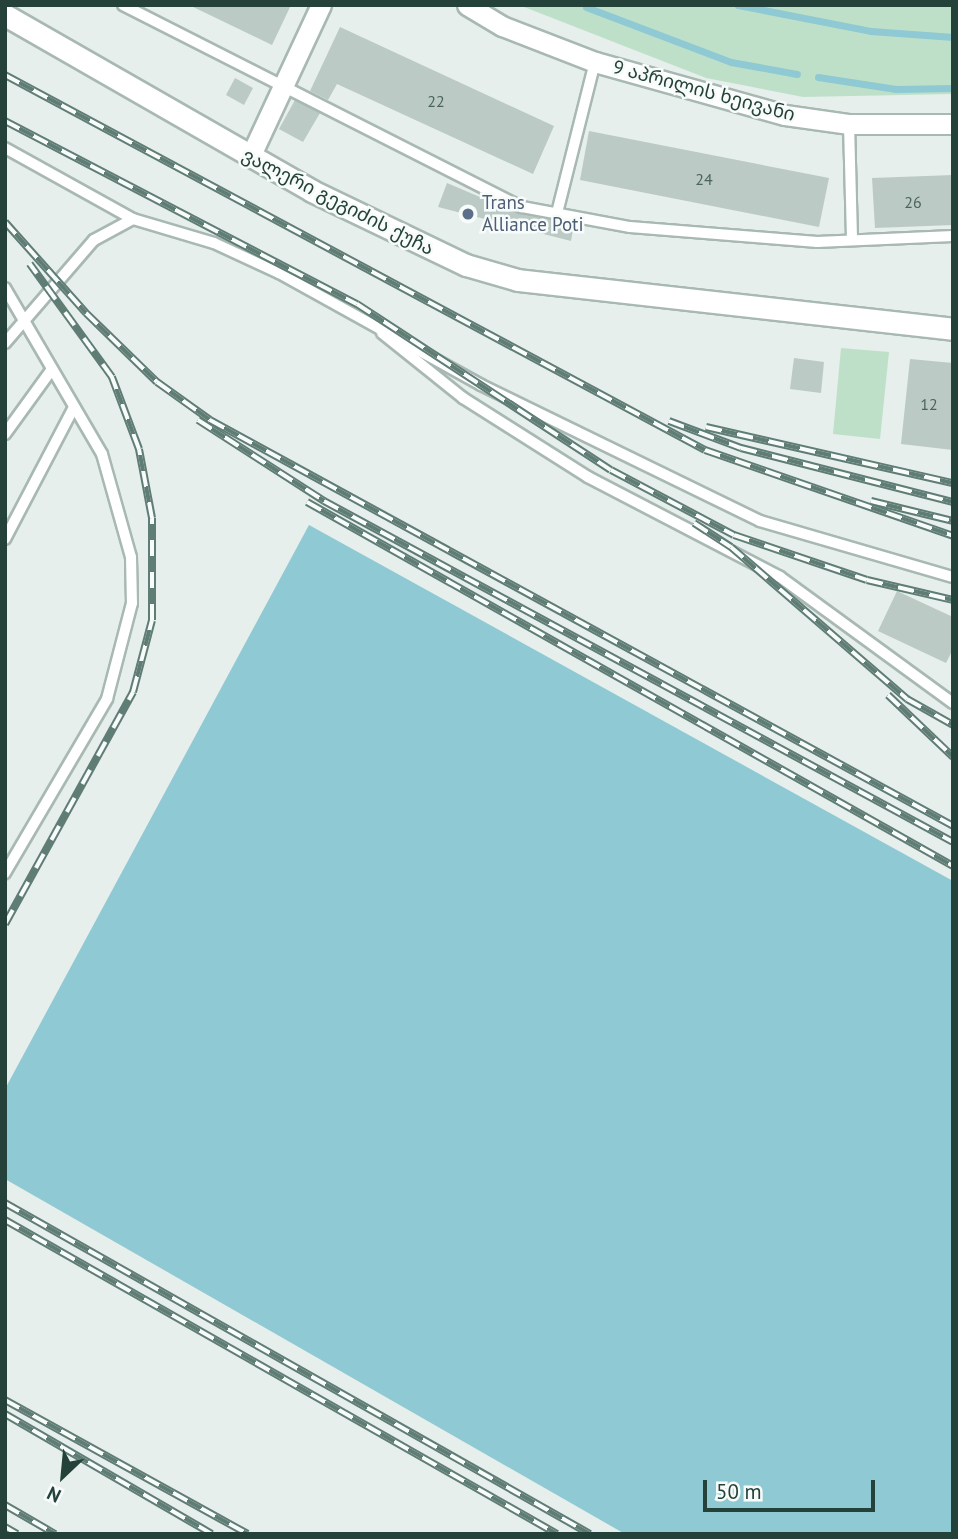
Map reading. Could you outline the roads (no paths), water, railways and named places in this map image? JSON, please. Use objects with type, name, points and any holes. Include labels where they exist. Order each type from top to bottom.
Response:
[{"type":"street","points":[[250,157],[321,5]]},
{"type":"street","name":"9 აპრილის ხეივანი","points":[[467,5],[502,26],[595,62],[785,115],[849,124],[953,124]]},
{"type":"street","name":"ვალერი გეგიძის ქუჩა","points":[[5,15],[250,157],[412,243],[518,280],[953,329]]},
{"type":"lane","points":[[123,5],[523,207],[630,227],[852,240],[953,236]]},
{"type":"lane","points":[[556,213],[595,62]]},
{"type":"lane","points":[[849,124],[852,240]]},
{"type":"lane","points":[[5,148],[133,219],[215,243],[355,311],[481,386],[760,521],[953,577]]},
{"type":"lane","points":[[5,343],[94,240],[133,219]]},
{"type":"lane","points":[[5,288],[102,454],[131,557],[132,603],[107,699],[5,873]]},
{"type":"lane","points":[[355,311],[463,398],[588,477],[780,577],[953,703]]},
{"type":"lane","points":[[5,433],[52,369]]},
{"type":"lane","points":[[5,538],[74,407]]},
{"type":"water","points":[[309,525],[953,881],[953,1534],[625,1534],[5,1179],[5,1089]]},
{"type":"waterway","points":[[738,5],[871,31],[953,37]]},
{"type":"waterway","points":[[586,7],[731,62],[797,74]]},
{"type":"waterway","points":[[818,77],[896,89],[953,88]]},
{"type":"railway","points":[[5,75],[705,450],[953,536]]},
{"type":"railway","points":[[5,121],[357,304],[611,470],[734,535],[867,580],[953,600]]},
{"type":"railway","points":[[5,222],[86,313],[157,382],[210,420],[953,826]]},
{"type":"railway","points":[[5,924],[133,692],[152,620],[152,518],[139,449],[112,377],[30,264]]},
{"type":"railway","points":[[198,420],[324,501],[953,842]]},
{"type":"railway","points":[[669,421],[741,448],[953,502]]},
{"type":"railway","points":[[706,427],[953,483]]},
{"type":"railway","points":[[871,501],[953,521]]},
{"type":"railway","points":[[307,502],[953,866]]},
{"type":"railway","points":[[694,523],[731,547],[907,699],[953,725]]},
{"type":"railway","points":[[888,695],[953,757]]},
{"type":"railway","points":[[5,1203],[590,1534]]},
{"type":"railway","points":[[5,1220],[557,1534]]},
{"type":"railway","points":[[5,1400],[248,1534]]},
{"type":"railway","points":[[5,1414],[212,1534]]},
{"type":"railway","points":[[5,1505],[55,1534]]},
{"type":"railway","points":[[5,1527],[17,1534]]},
{"type":"place","name":"Trans Alliance Poti","points":[[468,214]]}]
